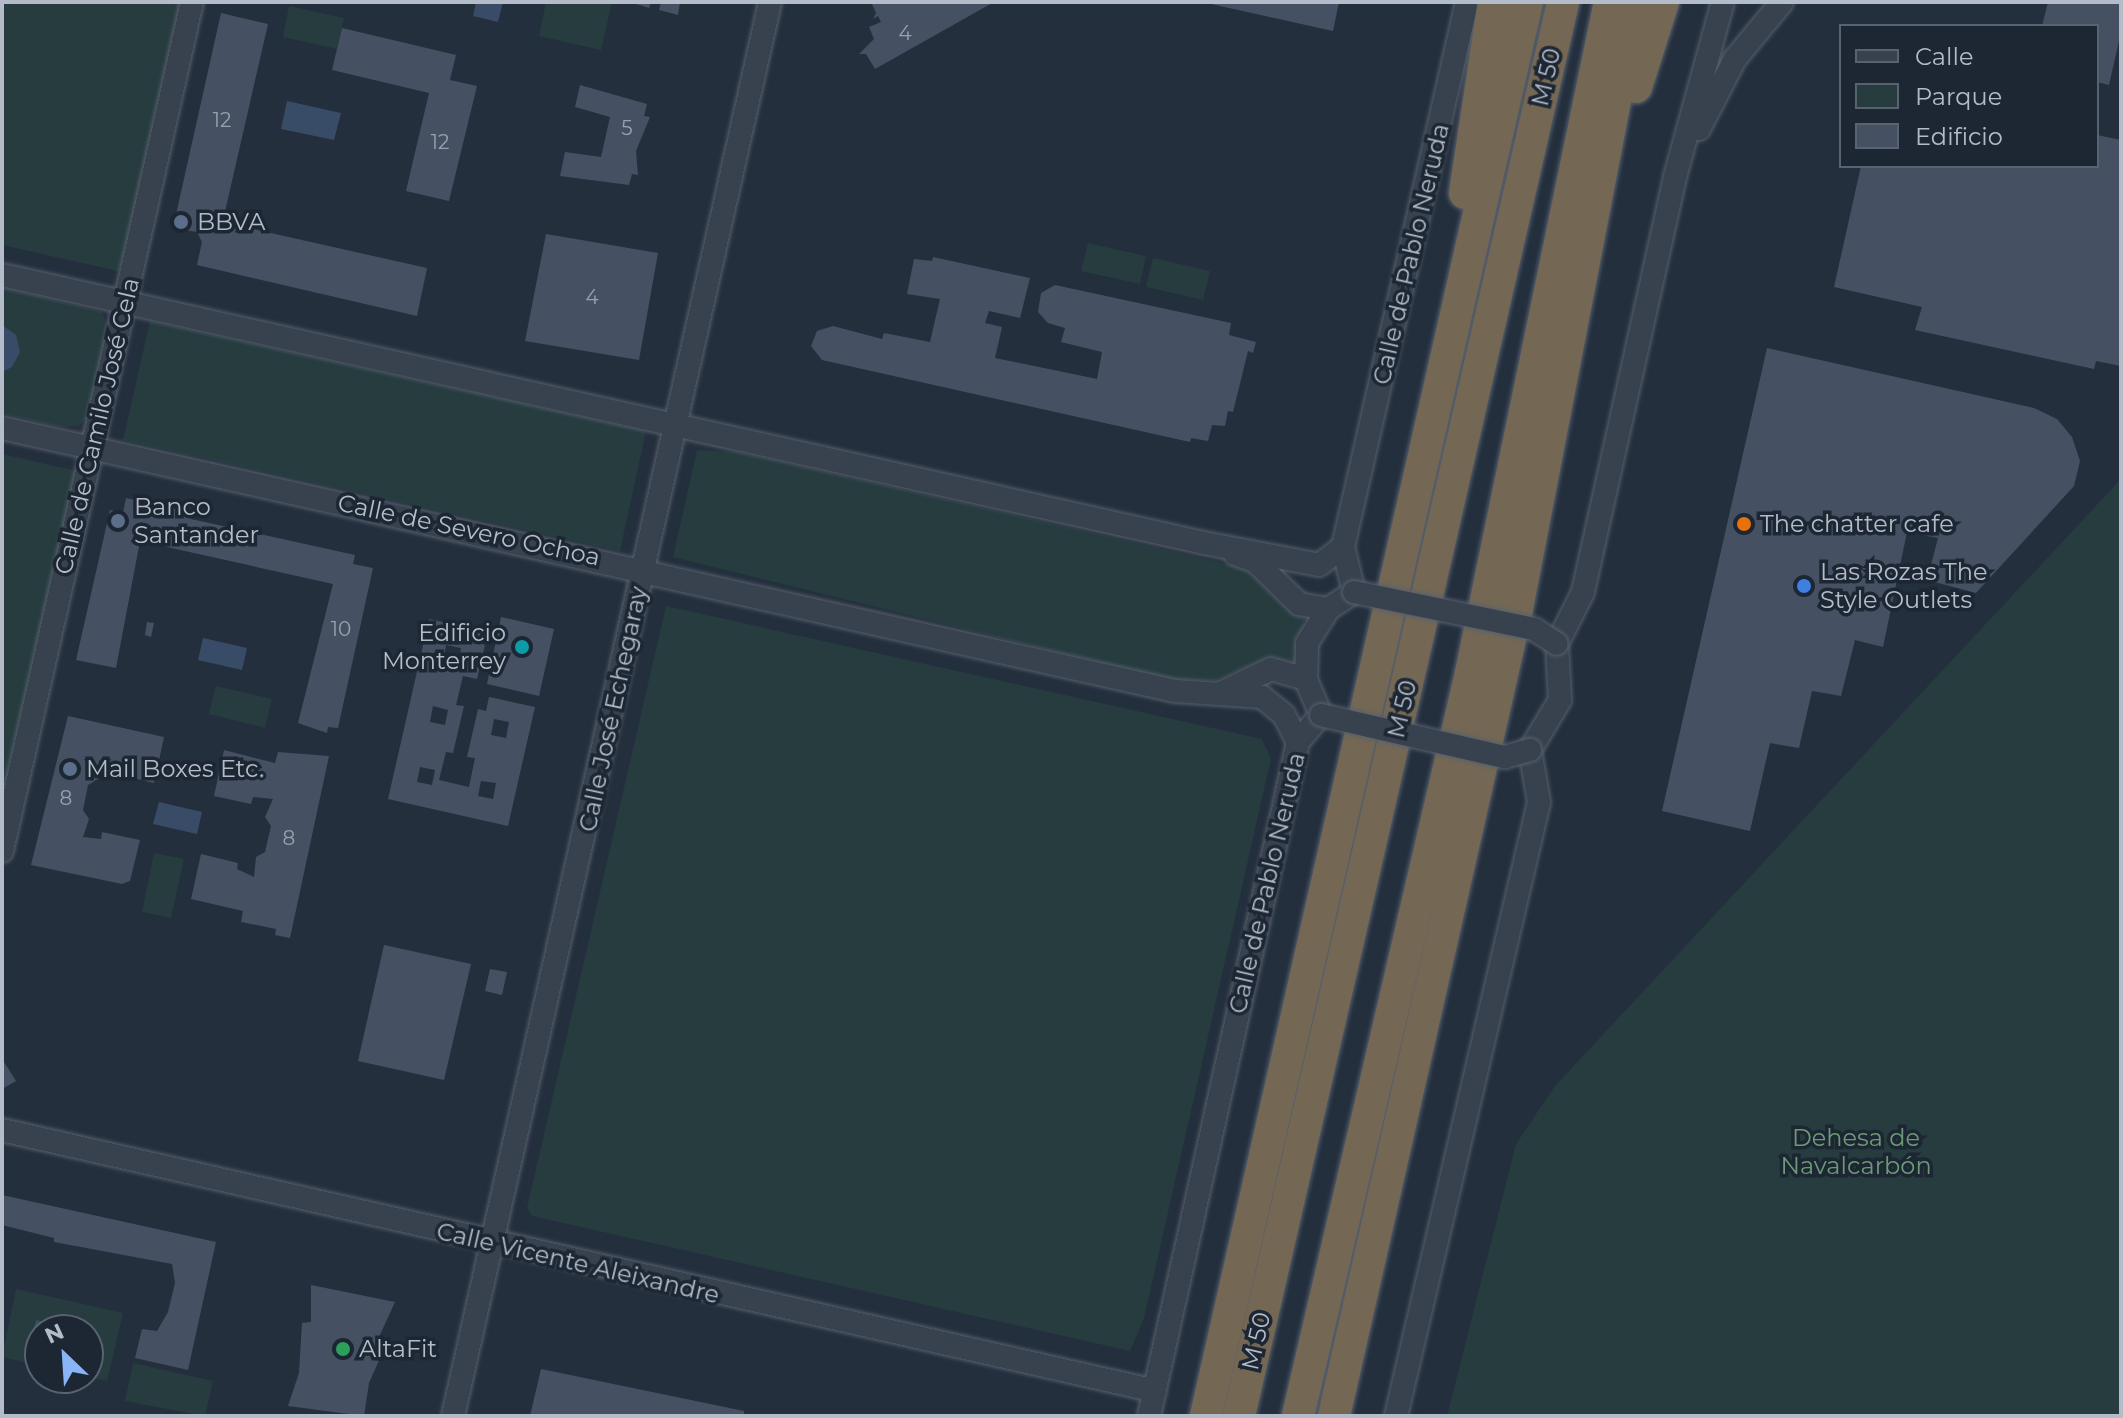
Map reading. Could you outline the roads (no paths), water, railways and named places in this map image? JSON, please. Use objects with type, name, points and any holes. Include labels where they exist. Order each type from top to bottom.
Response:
[{"type":"highway","points":[[1206,1416],[1420,486],[1527,2]]},
{"type":"highway","name":"M 50","points":[[1239,1416],[1563,2]]},
{"type":"highway","points":[[1298,1416],[1471,673],[1610,2]]},
{"type":"highway","points":[[1337,1409],[1517,608],[1634,2]]},
{"type":"highway","points":[[1517,608],[1565,428],[1640,68],[1663,2]]},
{"type":"highway","points":[[1420,486],[1474,5]]},
{"type":"street","name":"Calle de Camilo José Cela","points":[[2,851],[192,2]]},
{"type":"street","name":"Calle José Echegaray","points":[[453,1416],[770,2]]},
{"type":"street","points":[[1396,1416],[1539,802],[1530,750],[1560,700],[1557,644],[1583,592],[1679,165],[1723,2]]},
{"type":"street","points":[[1679,165],[1735,59],[1782,2]]},
{"type":"street","name":"Calle de Pablo Neruda","points":[[1354,592],[1343,547],[1474,5]]},
{"type":"street","points":[[2,275],[1204,543],[1319,565],[1343,547]]},
{"type":"street","name":"Calle de Severo Ochoa","points":[[2,428],[643,568],[1159,688],[1262,697],[1284,715],[1298,742]]},
{"type":"street","points":[[1204,543],[1255,561],[1299,604],[1328,609]]},
{"type":"street","points":[[1530,750],[1505,757],[1321,715],[1306,679],[1307,643],[1328,609],[1354,592],[1534,629],[1557,644]]},
{"type":"street","points":[[1216,695],[1271,669],[1306,679]]},
{"type":"street","name":"Calle de Pablo Neruda","points":[[1149,1416],[1298,742],[1321,715]]},
{"type":"street","name":"Calle Vicente Aleixandre","points":[[2,1130],[1155,1391]]},
{"type":"street","points":[[1403,1416],[1417,1331]]},
{"type":"water","points":[[476,2],[503,2],[498,22],[473,16]]},
{"type":"water","points":[[287,101],[341,113],[334,140],[281,129]]},
{"type":"water","points":[[2,325],[16,335],[20,352],[12,367],[2,372]]},
{"type":"water","points":[[203,638],[247,648],[242,670],[198,660]]},
{"type":"water","points":[[159,802],[202,812],[197,834],[153,824]]},
{"type":"place","name":"BBVA","points":[[181,222]]},
{"type":"place","name":"Banco Santander","points":[[118,521]]},
{"type":"place","name":"The chatter cafe","points":[[1744,524]]},
{"type":"place","name":"Las Rozas The Style Outlets","points":[[1804,586]]},
{"type":"place","name":"Edificio Monterrey","points":[[522,647]]},
{"type":"place","name":"Mail Boxes Etc.","points":[[70,769]]},
{"type":"place","name":"AltaFit","points":[[343,1349]]},
{"type":"park label","name":"Dehesa de Navalcarbón","points":[[1856,1152]]}]
